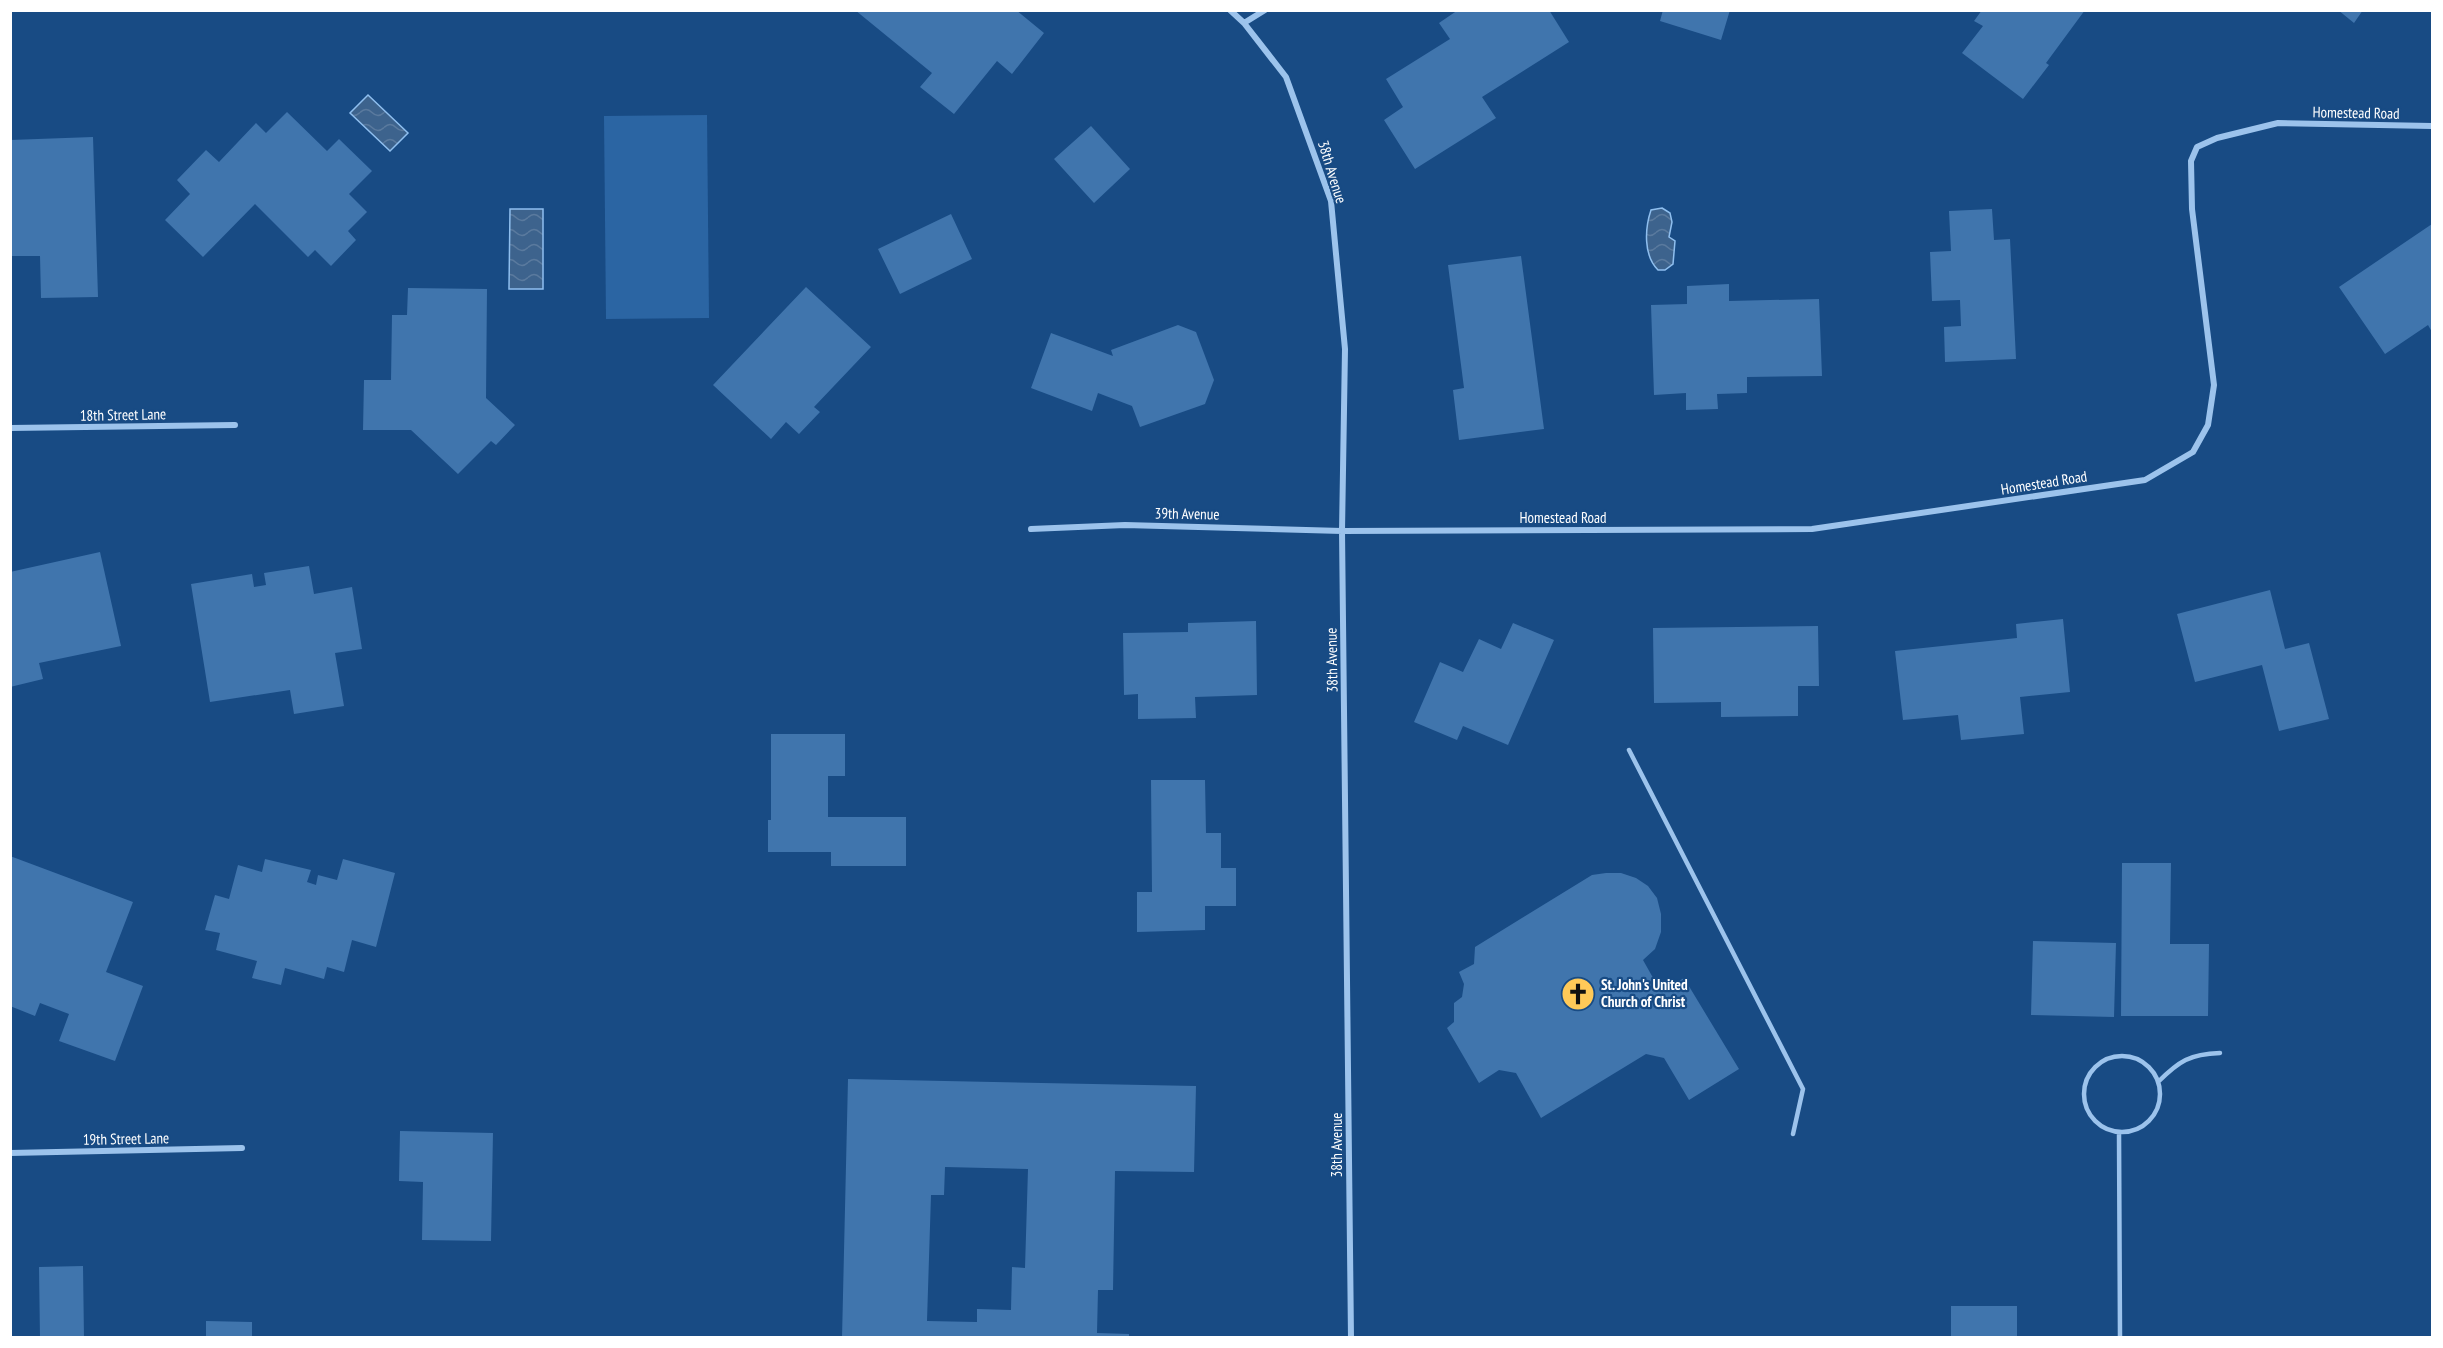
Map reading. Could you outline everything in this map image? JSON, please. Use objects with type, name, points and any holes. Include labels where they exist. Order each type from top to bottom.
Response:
[{"type":"street","name":"38th Avenue","points":[[1230,10],[1244,23],[1286,77],[1331,201],[1345,349],[1342,531],[1350,1338]]},
{"type":"street","points":[[1244,23],[1265,10]]},
{"type":"street","name":"Homestead Road","points":[[1342,531],[1812,529],[2145,480],[2193,452],[2208,425],[2214,385],[2192,209],[2191,161],[2197,147],[2217,138],[2278,123],[2433,126]]},
{"type":"street","name":"18th Street Lane","points":[[10,428],[235,425]]},
{"type":"street","name":"39th Avenue","points":[[1030,529],[1125,525],[1342,531]]},
{"type":"street","name":"19th Street Lane","points":[[10,1154],[242,1148]]},
{"type":"lane","points":[[1629,750],[1803,1089],[1793,1134]]},
{"type":"lane","points":[[2158,1082],[2177,1063],[2199,1053],[2220,1053]]},
{"type":"lane","points":[[2119,1056],[2131,1057],[2143,1062],[2152,1071],[2158,1082],[2159,1100],[2152,1117],[2143,1126],[2131,1131],[2119,1132],[2107,1129],[2096,1122],[2088,1112],[2084,1100],[2084,1087],[2088,1076],[2096,1066],[2106,1059],[2119,1056]]},
{"type":"lane","points":[[2119,1132],[2120,1338]]},
{"type":"shaded area","points":[[707,115],[709,318],[606,319],[604,116]]},
{"type":"water","points":[[368,95],[408,133],[390,151],[350,113]]},
{"type":"water","points":[[1662,208],[1670,213],[1672,222],[1669,237],[1675,241],[1673,264],[1665,270],[1658,270],[1653,264],[1648,249],[1647,225],[1651,210]]},
{"type":"water","points":[[510,209],[543,209],[543,289],[509,289]]},
{"type":"building","points":[[855,10],[1016,10],[1044,33],[1012,74],[997,61],[954,114],[920,87],[932,73]]},
{"type":"building","points":[[1458,10],[1549,10],[1569,42],[1482,97],[1496,118],[1415,169],[1384,120],[1403,107],[1386,79],[1450,39],[1439,23]]},
{"type":"building","points":[[1663,10],[1730,10],[1721,40],[1660,21]]},
{"type":"building","points":[[1982,10],[2085,10],[2046,63],[2049,65],[2023,99],[1962,53],[1983,26],[1974,21]]},
{"type":"building","points":[[2338,10],[2363,10],[2354,23]]},
{"type":"building","points":[[287,112],[327,151],[339,139],[372,171],[349,194],[367,212],[348,231],[356,240],[331,266],[315,250],[308,257],[255,204],[203,257],[165,220],[190,194],[177,180],[206,150],[219,162],[256,123],[266,133]]},
{"type":"building","points":[[1091,126],[1130,169],[1094,203],[1054,159]]},
{"type":"building","points":[[93,137],[98,297],[41,298],[40,256],[10,256],[10,140]]},
{"type":"building","points":[[1992,209],[1994,240],[2010,239],[2016,359],[1945,362],[1944,327],[1961,326],[1960,300],[1932,301],[1930,252],[1951,251],[1949,211]]},
{"type":"building","points":[[951,214],[972,259],[900,294],[878,249]]},
{"type":"building","points":[[2432,224],[2432,332],[2428,325],[2385,354],[2339,287]]},
{"type":"building","points":[[1521,256],[1544,429],[1459,440],[1453,390],[1464,388],[1448,265]]},
{"type":"building","points":[[1729,284],[1729,301],[1819,299],[1822,376],[1747,377],[1747,393],[1717,394],[1718,409],[1686,410],[1686,393],[1654,395],[1651,305],[1687,304],[1687,286]]},
{"type":"building","points":[[806,287],[871,347],[814,407],[820,412],[799,434],[786,422],[771,439],[713,385]]},
{"type":"building","points":[[408,288],[487,289],[486,398],[515,425],[496,445],[491,441],[458,474],[411,430],[363,430],[364,380],[391,380],[392,315],[407,315]]},
{"type":"building","points":[[1178,325],[1196,332],[1214,380],[1205,404],[1140,427],[1132,406],[1098,393],[1092,411],[1031,388],[1051,333],[1113,356],[1111,350]]},
{"type":"building","points":[[100,552],[121,646],[39,663],[43,679],[10,687],[10,572]]},
{"type":"building","points":[[309,566],[314,594],[352,587],[362,649],[335,653],[344,706],[294,714],[290,690],[210,702],[191,584],[252,574],[254,587],[266,585],[264,573]]},
{"type":"building","points":[[2270,590],[2285,649],[2309,643],[2329,719],[2279,731],[2262,665],[2195,682],[2177,614]]},
{"type":"building","points":[[2063,619],[2070,692],[2020,697],[2024,734],[1961,740],[1958,715],[1903,720],[1895,651],[2017,638],[2016,624]]},
{"type":"building","points":[[1256,621],[1257,695],[1195,697],[1196,718],[1138,719],[1138,694],[1124,695],[1123,633],[1188,632],[1188,623]]},
{"type":"building","points":[[1513,623],[1554,640],[1508,745],[1463,726],[1457,740],[1414,722],[1440,662],[1463,672],[1479,639],[1501,649]]},
{"type":"building","points":[[1818,626],[1819,686],[1798,686],[1798,716],[1721,717],[1721,702],[1654,703],[1653,628]]},
{"type":"building","points":[[771,734],[845,734],[845,776],[828,776],[828,817],[906,817],[906,866],[831,866],[831,852],[768,852],[768,820],[771,820]]},
{"type":"building","points":[[1151,780],[1205,780],[1206,833],[1221,833],[1221,868],[1236,868],[1236,906],[1205,906],[1205,930],[1137,932],[1137,892],[1152,892]]},
{"type":"building","points":[[10,856],[133,902],[106,972],[143,986],[115,1061],[59,1041],[69,1014],[40,1003],[35,1016],[10,1006]]},
{"type":"building","points":[[265,859],[311,870],[307,882],[316,885],[318,875],[337,880],[343,859],[395,873],[376,947],[352,940],[344,972],[327,967],[324,979],[285,968],[281,985],[252,978],[257,961],[216,950],[220,933],[205,930],[215,895],[229,899],[238,865],[262,872]]},
{"type":"building","points":[[2122,863],[2171,863],[2170,944],[2209,944],[2208,1016],[2121,1016]]},
{"type":"building","name":"St. John's United Church of Christ","points":[[1621,873],[1636,878],[1648,886],[1657,898],[1661,914],[1661,932],[1655,949],[1643,960],[1661,992],[1684,978],[1739,1069],[1689,1100],[1664,1058],[1646,1054],[1541,1118],[1516,1073],[1499,1070],[1479,1083],[1447,1028],[1454,1022],[1454,1003],[1462,997],[1464,984],[1459,972],[1474,964],[1475,947],[1592,875]]},
{"type":"building","points":[[2033,941],[2116,943],[2114,1017],[2031,1015]]},
{"type":"building","points":[[848,1079],[1196,1086],[1194,1172],[1115,1171],[1113,1290],[1098,1290],[1097,1333],[1129,1334],[1129,1338],[842,1338]],"holes":[[[945,1167],[1028,1169],[1025,1268],[1012,1267],[1011,1310],[977,1309],[977,1322],[927,1321],[931,1195],[944,1195]]]},
{"type":"building","points":[[400,1131],[493,1133],[491,1241],[422,1240],[423,1182],[399,1181]]},
{"type":"building","points":[[83,1266],[84,1338],[40,1338],[39,1267]]},
{"type":"building","points":[[1951,1306],[2017,1306],[2017,1338],[1951,1338]]},
{"type":"building","points":[[206,1321],[252,1322],[252,1338],[206,1338]]},
{"type":"place","name":"St. John's United Church of Christ","points":[[1578,994]]}]
